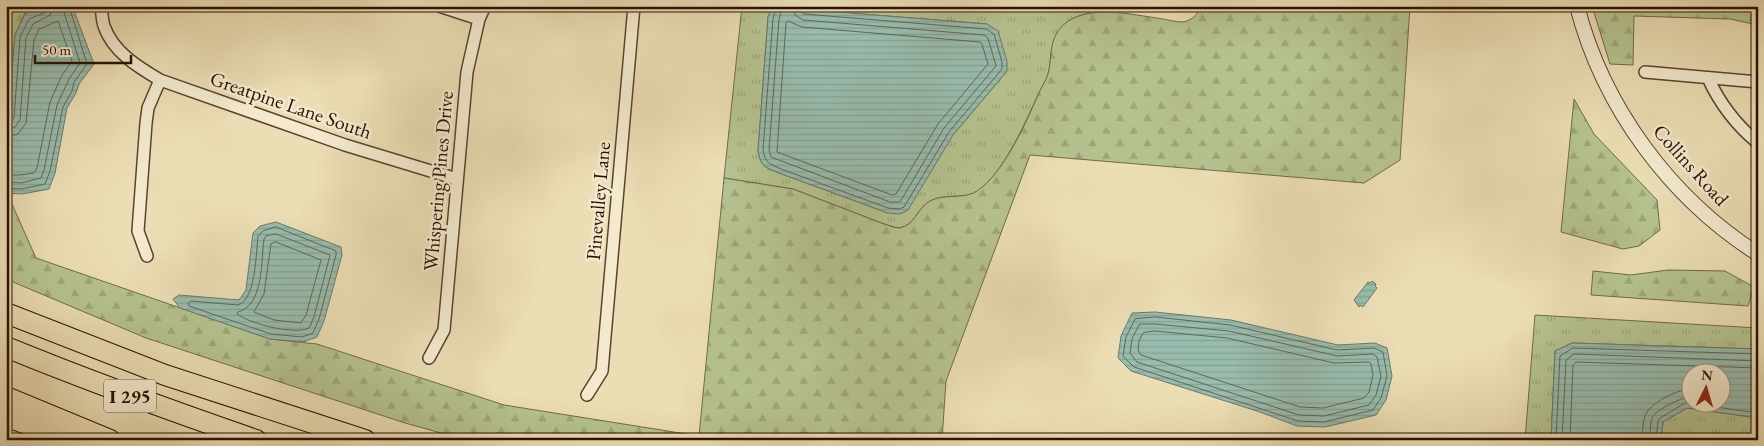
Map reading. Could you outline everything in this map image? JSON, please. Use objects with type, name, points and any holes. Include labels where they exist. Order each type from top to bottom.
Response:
[{"type":"highway","points":[[6,313],[165,375],[365,440]]},
{"type":"highway","name":"I 295","points":[[6,347],[67,372],[256,440]]},
{"type":"highway","name":"I 295","points":[[6,397],[110,440]]},
{"type":"highway","points":[[6,416],[39,429],[78,440]]},
{"type":"street","name":"Greatpine Lane South","points":[[101,6],[104,26],[114,44],[133,64],[160,80],[345,145],[457,178]]},
{"type":"street","points":[[439,6],[479,19]]},
{"type":"street","name":"Whispering Pines Drive","points":[[429,358],[444,330],[467,72],[479,19],[485,6]]},
{"type":"street","name":"Pinevalley Lane","points":[[587,394],[602,371],[634,6]]},
{"type":"street","name":"Collins Road","points":[[1577,6],[1581,21],[1603,75],[1619,108],[1647,150],[1661,168],[1696,205],[1718,225],[1758,254]]},
{"type":"street","points":[[1645,72],[1758,82]]},
{"type":"street","points":[[1708,78],[1717,97],[1740,129],[1758,143]]},
{"type":"street","points":[[147,256],[138,232],[144,143],[148,108],[160,80]]},
{"type":"green space","points":[[6,6],[28,6],[15,35],[6,149]]},
{"type":"green space","points":[[742,6],[1025,6],[1091,12],[1069,21],[1059,30],[1052,46],[1046,79],[1005,160],[987,183],[972,194],[941,197],[930,201],[904,227],[897,228],[884,224],[793,189],[724,178]],"holes":[[[775,7],[987,24],[1007,71],[953,135],[936,162],[888,213],[779,173],[767,168],[762,163],[758,151],[768,17]]]},
{"type":"green space","points":[[1201,6],[1410,6],[1400,160],[1364,183],[1030,155],[946,381],[942,440],[466,440],[405,423],[146,338],[6,279],[6,178],[7,193],[36,258],[270,339],[317,344],[504,405],[699,436],[724,178],[793,189],[884,224],[897,228],[904,227],[930,201],[941,197],[972,194],[987,183],[996,173],[1013,147],[1047,77],[1055,36],[1067,22],[1079,16],[1107,12],[1182,22],[1194,17]]},
{"type":"green space","points":[[1592,6],[1758,6],[1758,25],[1730,19],[1634,16],[1633,65],[1610,64]]},
{"type":"green space","points":[[1574,99],[1594,134],[1657,200],[1660,230],[1639,246],[1623,249],[1561,232]]},
{"type":"green space","points":[[1668,270],[1725,271],[1754,287],[1748,306],[1591,295],[1593,271],[1631,275]]},
{"type":"green space","points":[[1535,315],[1758,328],[1758,349],[1572,343],[1555,351],[1551,440],[1525,440]]},
{"type":"green space","points":[[1682,411],[1682,414],[1730,414],[1758,418],[1758,440],[1661,440],[1663,422]]},
{"type":"water","points":[[48,6],[73,8],[94,64],[79,84],[67,108],[55,173],[49,189],[22,194],[7,193],[6,149],[15,35],[25,14]]},
{"type":"water","points":[[771,8],[987,24],[998,31],[1007,61],[1007,71],[953,135],[908,210],[900,214],[888,213],[779,173],[767,168],[762,163],[758,151],[768,17]]},
{"type":"water","points":[[276,222],[341,247],[342,255],[324,321],[317,337],[303,342],[270,339],[180,308],[173,299],[179,295],[239,300],[246,290],[253,233],[260,226]]},
{"type":"water","points":[[1372,281],[1376,284],[1377,288],[1363,307],[1360,305],[1359,307],[1354,300],[1368,282]]},
{"type":"water","points":[[1155,312],[1231,320],[1338,345],[1375,343],[1387,348],[1392,376],[1386,400],[1376,415],[1325,427],[1297,426],[1260,412],[1131,371],[1118,358],[1121,336],[1132,313]]},
{"type":"water","points":[[1572,343],[1758,349],[1758,418],[1730,414],[1732,414],[1732,364],[1682,364],[1682,411],[1663,422],[1661,440],[1551,440],[1555,351]]}]
